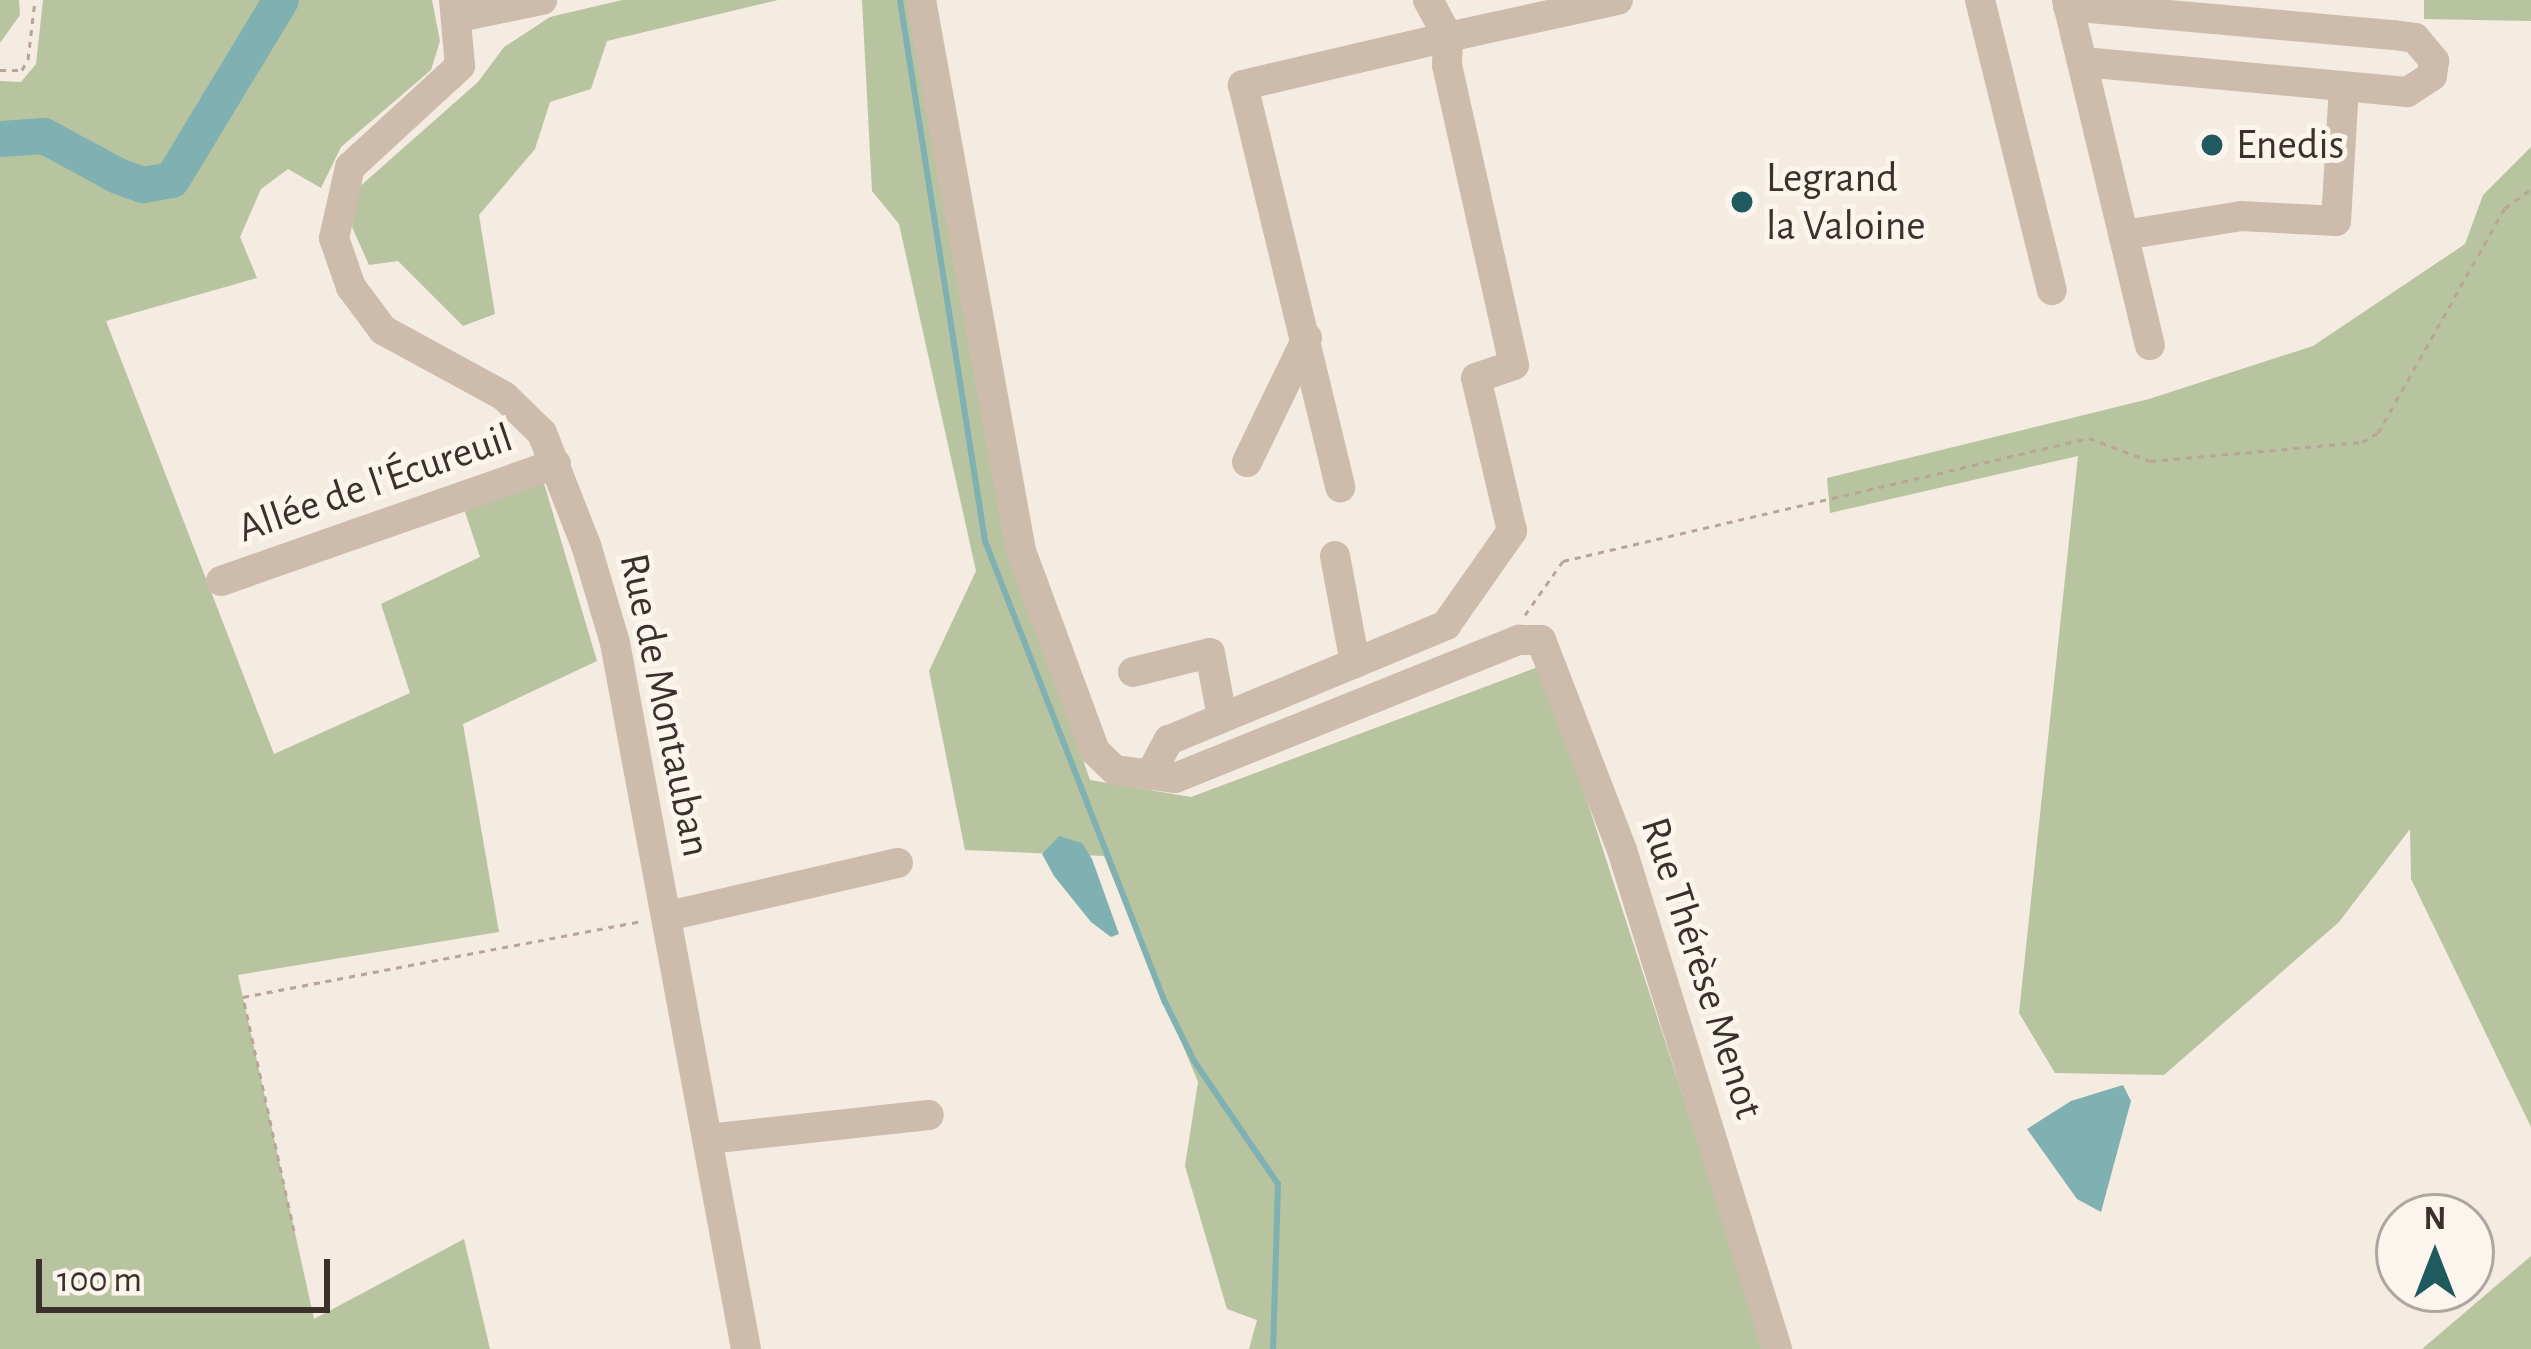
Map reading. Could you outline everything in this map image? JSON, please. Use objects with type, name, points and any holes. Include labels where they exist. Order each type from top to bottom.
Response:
[{"type":"street","points":[[456,8],[542,0]]},
{"type":"street","points":[[921,0],[1022,551],[1095,751],[1115,770],[1175,778],[1519,640]]},
{"type":"street","points":[[1150,775],[1169,740],[1446,625],[1512,531],[1476,378],[1514,365],[1447,64],[1448,37],[1428,0]]},
{"type":"street","points":[[1340,487],[1243,85],[1618,0]]},
{"type":"street","points":[[1980,0],[2052,290]]},
{"type":"street","points":[[2083,62],[2407,92],[2432,76],[2434,61],[2415,38],[2068,3],[2150,345]]},
{"type":"street","name":"Rue de Montauban","points":[[456,8],[460,66],[350,167],[334,238],[351,287],[383,330],[504,396],[542,433],[556,464],[615,643],[746,1349]]},
{"type":"street","points":[[2124,235],[2241,216],[2336,221],[2344,87]]},
{"type":"street","points":[[1246,462],[1307,338]]},
{"type":"street","name":"Allée de l'Écureuil","points":[[221,581],[556,464]]},
{"type":"street","points":[[1335,556],[1354,663]]},
{"type":"street","name":"Rue Thérèse Menot","points":[[1519,640],[1541,640],[1551,649],[1622,850],[1778,1349]]},
{"type":"street","points":[[1133,672],[1210,653],[1222,717]]},
{"type":"street","points":[[668,916],[898,863]]},
{"type":"street","points":[[708,1138],[928,1115]]},
{"type":"path","points":[[0,70],[22,70],[28,59],[35,0]]},
{"type":"path","points":[[1519,640],[1524,617],[1563,561],[1586,555],[2089,438],[2150,460],[2285,443],[2362,442],[2378,433],[2505,208],[2531,189]]},
{"type":"path","points":[[294,1232],[243,997],[668,916]]},
{"type":"green space","points":[[0,0],[19,0],[20,15],[0,43]]},
{"type":"green space","points":[[43,0],[432,0],[440,41],[431,70],[341,147],[321,188],[288,169],[261,189],[240,237],[257,278],[106,321],[274,754],[410,693],[381,604],[480,557],[464,509],[543,480],[597,661],[463,724],[499,932],[238,975],[314,1319],[464,1239],[490,1349],[0,1349],[0,81],[21,82],[36,64]]},
{"type":"green space","points":[[622,0],[778,0],[607,41],[591,89],[550,102],[535,149],[479,215],[495,314],[463,326],[398,261],[369,265],[352,227],[358,188],[478,82],[504,47],[550,17]]},
{"type":"green space","points":[[862,0],[909,0],[1005,534],[1090,780],[1191,797],[1543,665],[1765,1349],[1249,1349],[1257,1320],[1227,1309],[1185,1166],[1198,1082],[1104,856],[965,850],[929,671],[976,571],[899,224],[872,191]]},
{"type":"green space","points":[[2424,0],[2531,0],[2531,21],[2424,19]]},
{"type":"green space","points":[[2531,147],[2531,1127],[2411,879],[2410,829],[2339,922],[2164,1075],[2055,1073],[2019,1013],[2078,456],[1830,513],[1827,478],[2149,399],[2313,346],[2465,244],[2483,195]]},
{"type":"green space","points":[[2531,1256],[2531,1349],[2422,1349],[2464,1313],[2495,1313],[2495,1287]]},
{"type":"water","points":[[1059,836],[1082,843],[1092,859],[1119,934],[1111,937],[1091,922],[1054,876],[1042,854]]},
{"type":"water","points":[[2123,1085],[2131,1101],[2101,1212],[2077,1199],[2027,1129],[2071,1101]]},
{"type":"waterway","points":[[0,139],[44,136],[143,185],[172,180],[281,0]]},
{"type":"waterway","points":[[900,0],[985,541],[1165,1002],[1194,1061],[1278,1184],[1273,1349]]},
{"type":"place","name":"Enedis","points":[[2212,145]]},
{"type":"place","name":"Legrand la Valoine","points":[[1742,202]]}]
